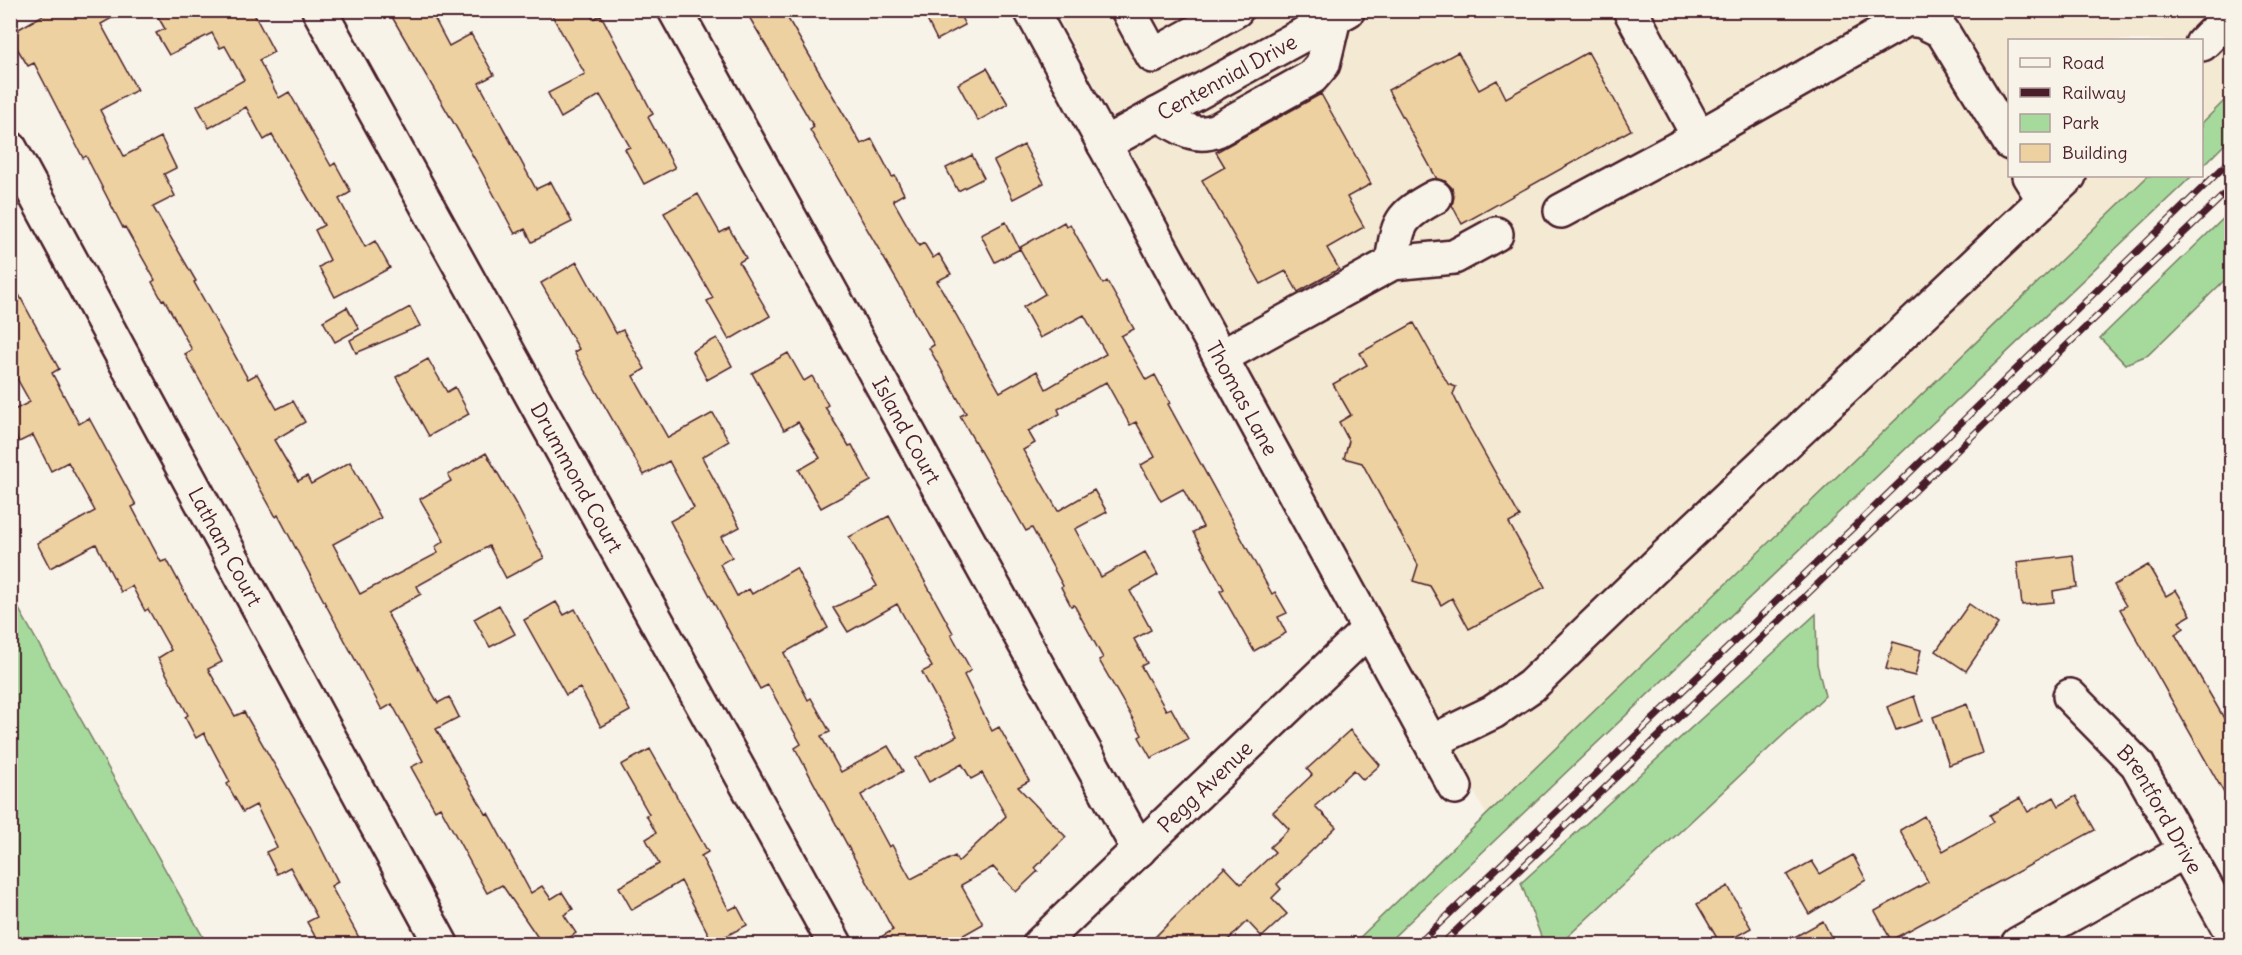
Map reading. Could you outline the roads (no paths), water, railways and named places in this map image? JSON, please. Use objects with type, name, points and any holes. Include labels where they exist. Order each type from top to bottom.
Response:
[{"type":"street","name":"Drummond Court","points":[[319,10],[835,945]]},
{"type":"street","name":"Island Court","points":[[675,10],[1139,850]]},
{"type":"street","name":"Thomas Lane","points":[[1031,10],[1455,787]]},
{"type":"street","points":[[1128,10],[1153,56],[1236,10]]},
{"type":"street","points":[[1630,10],[1699,137]]},
{"type":"street","name":"Centennial Drive","points":[[1104,144],[1158,114],[1194,134],[1205,135],[1217,130],[1311,77],[1323,64],[1341,14]]},
{"type":"street","points":[[2203,43],[2232,14]]},
{"type":"street","points":[[1562,212],[1907,18],[1922,21],[1942,31],[2008,140]]},
{"type":"street","name":"Latham Court","points":[[10,148],[441,945]]},
{"type":"street","points":[[1431,742],[1494,712],[1531,687],[2037,188],[2066,177]]},
{"type":"street","points":[[1392,263],[1401,220],[1414,208],[1435,197]]},
{"type":"street","points":[[1221,357],[1392,263],[1454,257],[1496,234]]},
{"type":"street","name":"Pegg Avenue","points":[[1040,945],[1369,629]]},
{"type":"street","name":"Brentford Drive","points":[[2070,696],[2137,764],[2232,934]]},
{"type":"street","points":[[2018,945],[2185,850]]},
{"type":"railway","points":[[1418,944],[1858,523],[2232,159]]},
{"type":"railway","points":[[1442,944],[2232,187]]}]
